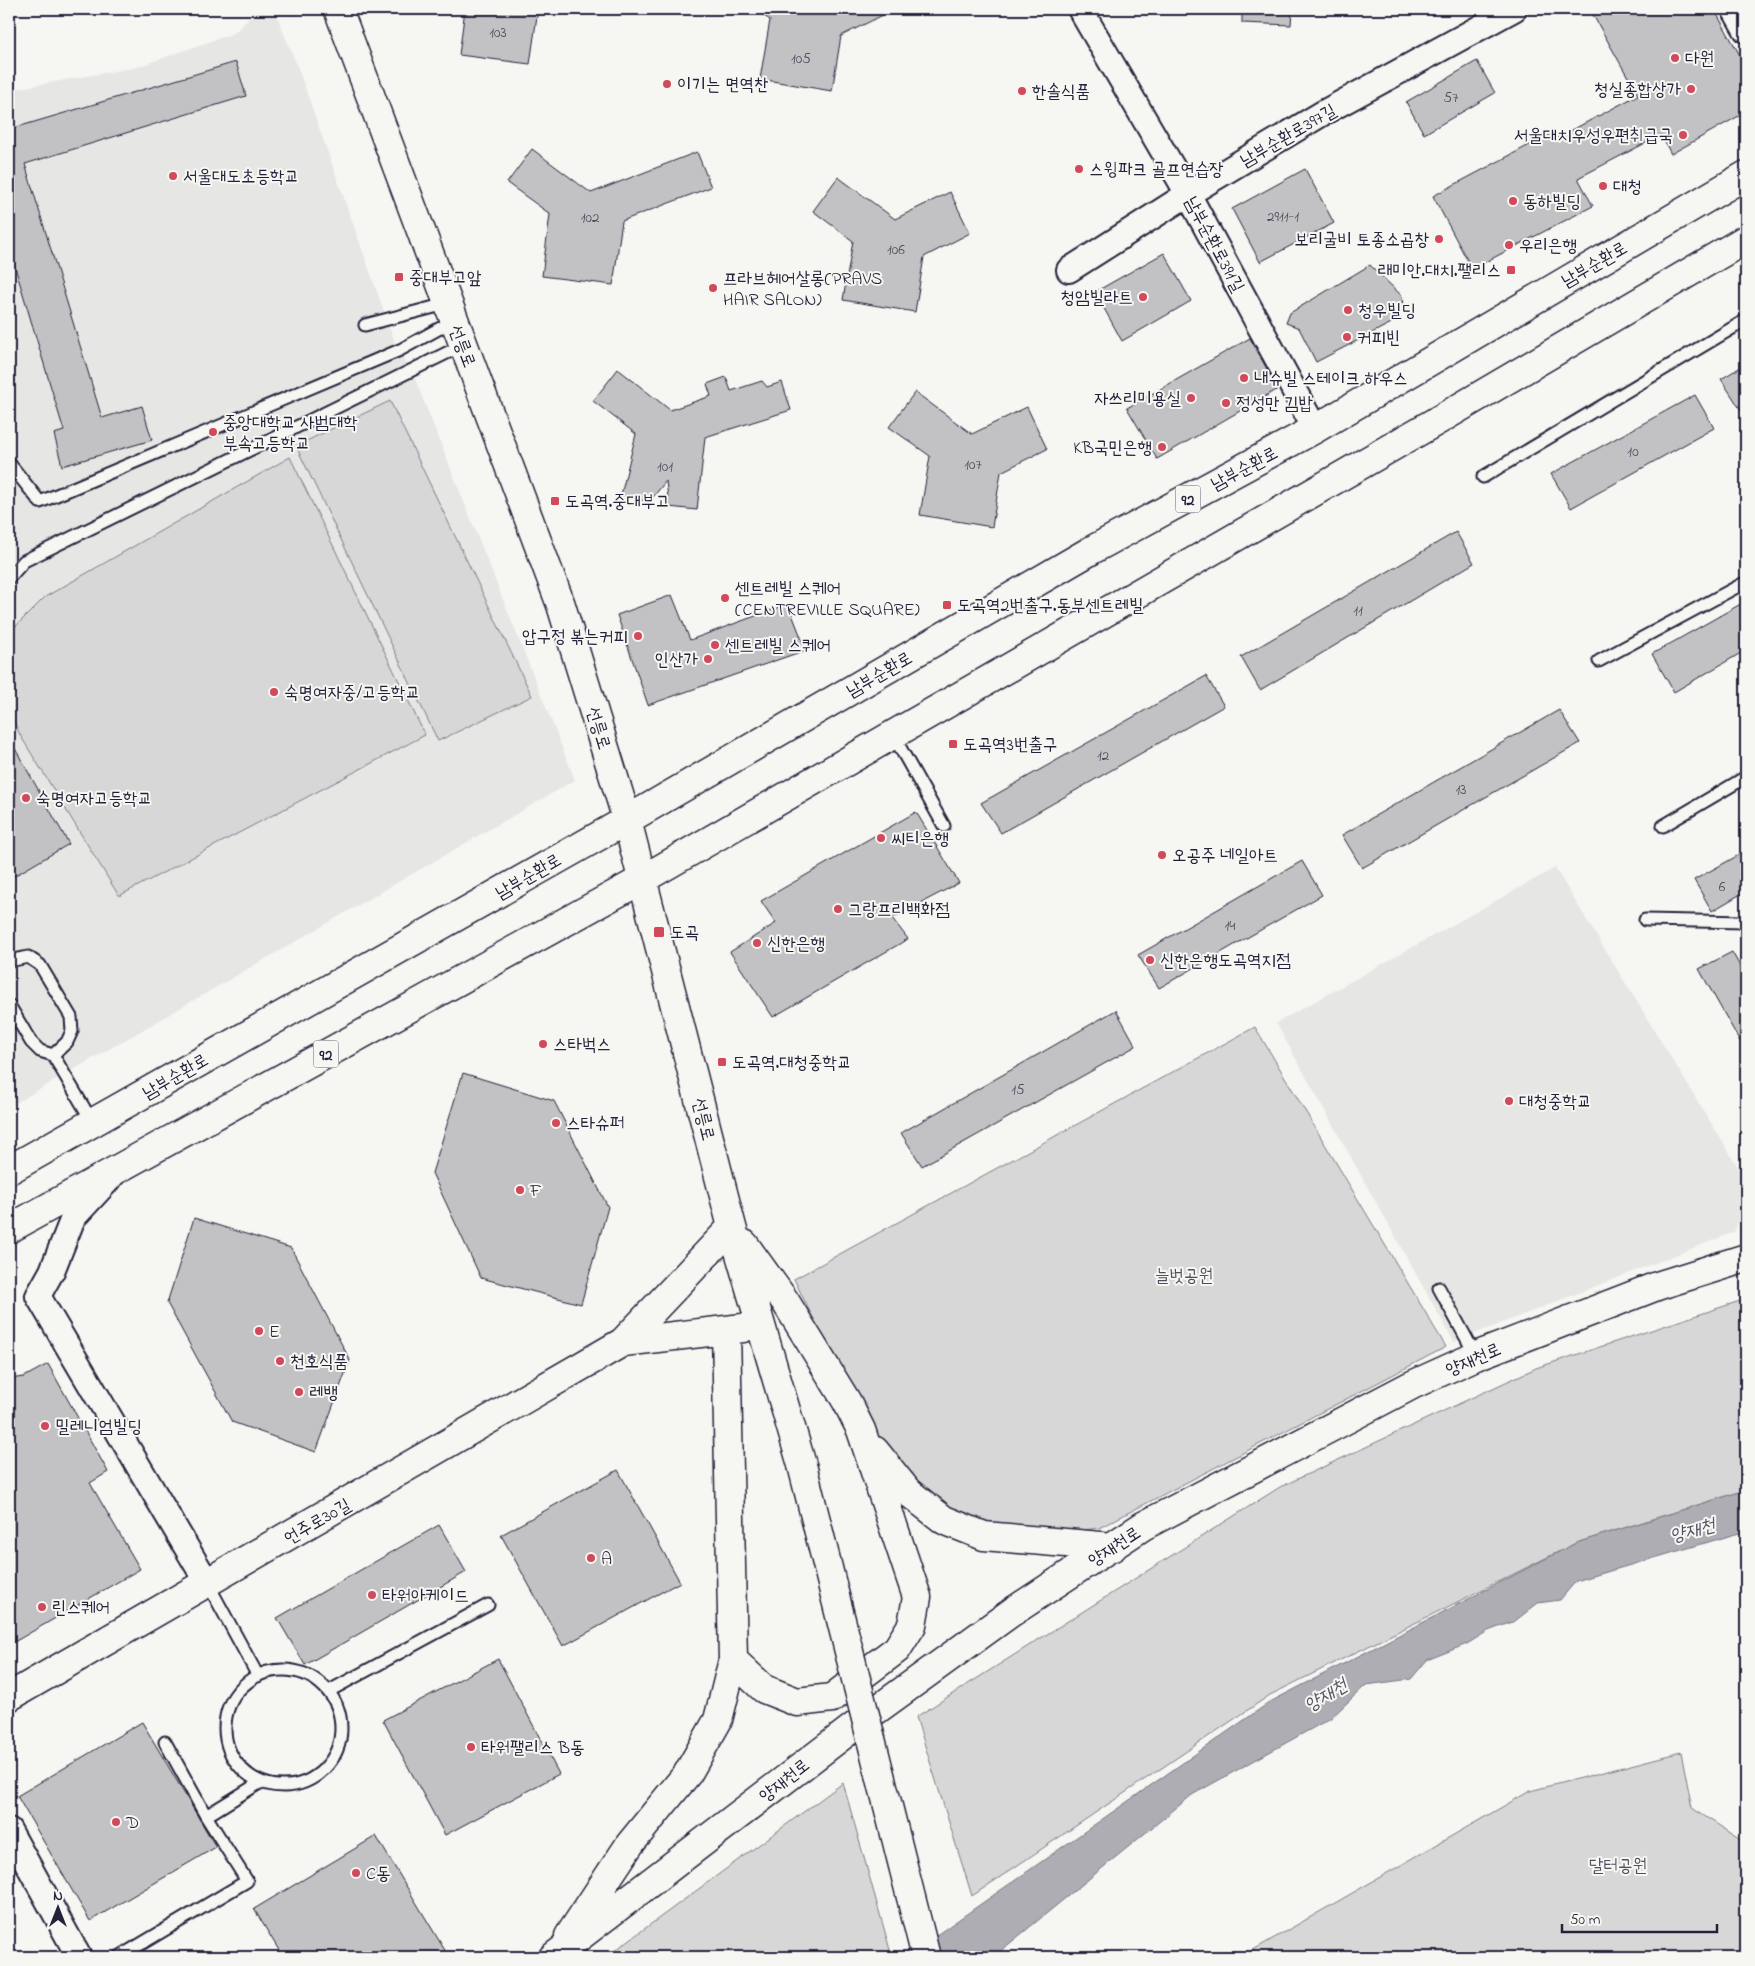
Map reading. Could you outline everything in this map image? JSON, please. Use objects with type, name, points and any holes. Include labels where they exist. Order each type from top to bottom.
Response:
[{"type":"street","name":"선릉로","points":[[338,9],[560,605],[628,820],[732,1227],[802,1465],[926,1957]]},
{"type":"street","name":"남부순환로391길","points":[[1080,9],[1188,194],[1315,429]]},
{"type":"street","name":"남부순환로397길","points":[[1069,270],[1188,194],[1323,113],[1514,9]]},
{"type":"street","points":[[1734,9],[1746,30]]},
{"type":"street","name":"남부순환로","points":[[9,1170],[628,820],[1084,555],[1315,429],[1746,175]]},
{"type":"street","name":"92","points":[[9,1229],[643,879],[1746,239]]},
{"type":"street","points":[[120,1168],[73,1218],[52,1271],[38,1296],[208,1584]]},
{"type":"street","points":[[623,1342],[732,1227],[785,1301],[847,1402],[861,1430],[883,1463],[908,1492],[944,1520],[984,1536],[1113,1547]]},
{"type":"street","name":"양재천로","points":[[555,1956],[864,1719],[1012,1612],[1144,1526],[1412,1385],[1476,1356],[1657,1286],[1746,1258]]},
{"type":"street","points":[[623,1342],[726,1331],[761,1325]]},
{"type":"street","points":[[555,1956],[630,1844],[688,1773],[718,1720],[733,1660],[726,1331]]},
{"type":"street","name":"언주로30길","points":[[9,1697],[208,1584],[623,1342]]},
{"type":"street","points":[[733,1660],[764,1689],[797,1702],[832,1698],[897,1649],[912,1625],[917,1597],[861,1430]]},
{"type":"street","points":[[9,1830],[79,1957]]},
{"type":"lane","points":[[1483,477],[1746,320]]},
{"type":"lane","points":[[365,325],[454,324]]},
{"type":"lane","points":[[9,462],[40,502],[400,350],[454,324]]},
{"type":"lane","points":[[9,578],[24,560],[454,324]]},
{"type":"lane","points":[[1599,661],[1746,582]]},
{"type":"lane","points":[[893,735],[944,826]]},
{"type":"lane","points":[[1663,826],[1746,777]]},
{"type":"lane","points":[[1645,920],[1746,922]]},
{"type":"lane","points":[[9,961],[28,958],[40,965],[71,1017],[72,1031],[67,1042],[52,1055]]},
{"type":"lane","points":[[9,1005],[31,1042],[40,1051],[52,1055],[93,1123]]},
{"type":"lane","points":[[1439,1288],[1476,1356]]},
{"type":"lane","points":[[208,1584],[258,1676]]},
{"type":"lane","points":[[329,1691],[488,1605]]},
{"type":"lane","points":[[277,1670],[296,1672],[314,1679],[329,1691],[338,1708],[342,1727],[339,1746],[330,1763],[316,1776],[299,1784],[279,1786],[261,1782],[245,1772],[233,1757],[226,1739],[226,1720],[231,1702],[243,1687],[258,1676],[277,1670]]},
{"type":"lane","points":[[119,1957],[247,1881],[206,1816],[165,1742]]},
{"type":"lane","points":[[206,1816],[261,1782]]},
{"type":"shaded area","name":"숙명여자중/고등학교","points":[[259,9],[274,9],[298,68],[394,340],[404,361],[411,369],[575,780],[9,1107],[9,90],[137,67],[234,33]]},
{"type":"shaded area","name":"대청중학교","points":[[1555,868],[1746,1180],[1746,1202],[1734,1232],[1454,1342],[1276,1023]]},
{"type":"green space","points":[[390,401],[532,696],[438,741],[296,446]]},
{"type":"green space","points":[[290,457],[425,735],[119,896],[20,735],[9,710],[9,644],[15,627],[45,597]]},
{"type":"green space","name":"늘벗공원","points":[[1255,1027],[1446,1347],[1099,1528],[1037,1536],[966,1529],[889,1475],[794,1279]]},
{"type":"green space","points":[[1746,1299],[1746,1490],[1576,1543],[1270,1695],[972,1896],[916,1717],[1280,1487],[1536,1368]]},
{"type":"green space","name":"달터공원","points":[[1681,1752],[1692,1808],[1746,1843],[1746,1957],[1241,1957],[1530,1791]]},
{"type":"green space","points":[[843,1783],[892,1957],[606,1957]]},
{"type":"water","name":"양재천","points":[[1746,1490],[1746,1531],[1576,1581],[1560,1600],[1538,1603],[1515,1621],[1488,1631],[1467,1644],[1427,1660],[1411,1679],[1366,1685],[1331,1718],[1192,1795],[993,1957],[905,1957],[1270,1702],[1576,1543]]},
{"type":"building","points":[[465,9],[538,9],[530,64],[459,55]]},
{"type":"building","points":[[754,9],[895,9],[841,36],[832,91],[760,79],[770,20]]},
{"type":"building","points":[[1242,9],[1292,9],[1291,25],[1242,23]]},
{"type":"building","points":[[1604,9],[1714,9],[1746,66],[1746,112],[1671,154],[1661,135],[1578,178],[1593,206],[1472,269],[1433,196],[1554,132],[1557,138],[1638,95],[1593,15]]},
{"type":"building","points":[[1477,61],[1495,93],[1424,134],[1406,102]]},
{"type":"building","name":"서울대도초등학교","points":[[236,62],[246,96],[25,164],[102,418],[142,406],[152,440],[62,466],[54,434],[64,431],[9,247],[9,124],[13,123],[14,128]]},
{"type":"building","points":[[532,149],[591,193],[697,152],[711,187],[622,221],[613,285],[542,276],[550,214],[507,183]]},
{"type":"building","points":[[1305,169],[1334,223],[1260,262],[1232,209]]},
{"type":"building","points":[[838,177],[895,219],[950,192],[970,233],[924,257],[915,312],[843,300],[853,241],[813,211]]},
{"type":"building","name":"청암빌라트","points":[[1164,253],[1191,301],[1122,341],[1095,292]]},
{"type":"building","name":"청우빌딩","points":[[1370,265],[1402,296],[1403,307],[1397,320],[1316,362],[1299,328],[1286,323],[1290,313]]},
{"type":"building","points":[[1250,338],[1278,389],[1157,459],[1127,408]]},
{"type":"building","points":[[1746,364],[1746,418],[1721,379]]},
{"type":"building","points":[[618,369],[670,410],[711,396],[707,384],[726,377],[731,391],[762,381],[767,387],[782,382],[791,410],[705,437],[697,510],[669,507],[666,481],[649,502],[621,495],[636,434],[593,401]]},
{"type":"building","points":[[915,392],[972,434],[1027,407],[1047,449],[1001,472],[992,527],[920,515],[930,456],[889,427]]},
{"type":"building","points":[[1695,395],[1714,428],[1571,508],[1551,474]]},
{"type":"building","points":[[1456,532],[1474,563],[1260,690],[1241,657]]},
{"type":"building","name":"센트레빌 스퀘어","points":[[672,595],[690,640],[788,604],[806,650],[648,705],[617,615]]},
{"type":"building","points":[[1746,601],[1746,650],[1674,692],[1652,654]]},
{"type":"building","points":[[1206,676],[1224,706],[1001,833],[981,803]]},
{"type":"building","points":[[1559,710],[1580,743],[1362,868],[1342,835]]},
{"type":"building","name":"숙명여자고등학교","points":[[9,738],[69,844],[9,879]]},
{"type":"building","name":"그랑프리백화점","points":[[916,812],[959,883],[892,918],[908,939],[773,1017],[730,952],[776,923],[761,901]]},
{"type":"building","points":[[1746,851],[1746,891],[1712,911],[1694,880]]},
{"type":"building","points":[[1302,861],[1322,895],[1159,988],[1138,955]]},
{"type":"building","points":[[1732,952],[1746,977],[1746,1052],[1699,969]]},
{"type":"building","points":[[1116,1010],[1136,1046],[922,1166],[901,1133]]},
{"type":"building","name":"F","points":[[463,1073],[554,1101],[608,1207],[581,1304],[481,1278],[432,1173]]},
{"type":"building","name":"E","points":[[194,1218],[291,1248],[350,1360],[316,1452],[232,1422],[167,1303]]},
{"type":"building","points":[[48,1364],[108,1472],[90,1483],[140,1569],[9,1645],[9,1379],[24,1377]]},
{"type":"building","name":"A","points":[[618,1470],[680,1582],[563,1646],[501,1535]]},
{"type":"building","name":"타워아케이드","points":[[439,1525],[466,1572],[305,1665],[277,1618]]},
{"type":"building","name":"타워팰리스 B동","points":[[498,1659],[559,1774],[445,1835],[383,1720]]},
{"type":"building","name":"D","points":[[142,1722],[216,1847],[90,1921],[17,1796]]},
{"type":"building","name":"C동","points":[[376,1836],[449,1957],[283,1957],[254,1909]]},
{"type":"place","name":"다원","points":[[1675,58]]},
{"type":"place","name":"이기는 면역찬","points":[[667,84]]},
{"type":"place","name":"청실종합상가","points":[[1691,89]]},
{"type":"place","name":"한솔식품","points":[[1022,91]]},
{"type":"place","name":"서울대치우성우편취급국","points":[[1683,135]]},
{"type":"place","name":"스윙파크 골프연습장","points":[[1079,169]]},
{"type":"place","name":"서울대도초등학교","points":[[173,176]]},
{"type":"place","name":"대청","points":[[1603,186]]},
{"type":"place","name":"동하빌딩","points":[[1513,201]]},
{"type":"place","name":"보리굴비 토종소곱창","points":[[1439,239]]},
{"type":"place","name":"우리은행","points":[[1509,245]]},
{"type":"place","name":"래미안.대치.팰리스","points":[[1511,270]]},
{"type":"place","name":"중대부고앞","points":[[399,277]]},
{"type":"place","name":"프라브헤어살롱(PRAVS HAIR SALON)","points":[[713,288]]},
{"type":"place","name":"청암빌라트","points":[[1143,297]]},
{"type":"place","name":"청우빌딩","points":[[1348,310]]},
{"type":"place","name":"커피빈","points":[[1347,337]]},
{"type":"place","name":"내슈빌 스테이크 하우스","points":[[1244,378]]},
{"type":"place","name":"자쓰리미용실","points":[[1191,398]]},
{"type":"place","name":"정성만 김밥","points":[[1226,403]]},
{"type":"place","name":"중앙대학교 사범대학 부속고등학교","points":[[213,432]]},
{"type":"place","name":"KB국민은행","points":[[1162,447]]},
{"type":"place","name":"도곡역.중대부고","points":[[555,501]]},
{"type":"place","name":"센트레빌 스퀘어 (CENTREVILLE SQUARE)","points":[[725,598]]},
{"type":"place","name":"도곡역2번출구.동부센트레빌","points":[[947,605]]},
{"type":"place","name":"압구정 볶는커피","points":[[638,636]]},
{"type":"place","name":"센트레빌 스퀘어","points":[[715,645]]},
{"type":"place","name":"인산가","points":[[708,659]]},
{"type":"place","name":"숙명여자중/고등학교","points":[[274,692]]},
{"type":"place","name":"도곡역3번출구","points":[[953,744]]},
{"type":"place","name":"숙명여자고등학교","points":[[26,798]]},
{"type":"place","name":"씨티은행","points":[[881,838]]},
{"type":"place","name":"오공주 네일아트","points":[[1162,855]]},
{"type":"place","name":"그랑프리백화점","points":[[838,909]]},
{"type":"place","name":"도곡","points":[[659,932]]},
{"type":"place","name":"신한은행","points":[[757,943]]},
{"type":"place","name":"신한은행도곡역지점","points":[[1150,960]]},
{"type":"place","name":"스타벅스","points":[[543,1044]]},
{"type":"place","name":"도곡역.대청중학교","points":[[722,1062]]},
{"type":"place","name":"대청중학교","points":[[1509,1101]]},
{"type":"place","name":"스타슈퍼","points":[[556,1123]]},
{"type":"place","name":"F","points":[[520,1190]]},
{"type":"place","name":"E","points":[[259,1331]]},
{"type":"place","name":"천호식품","points":[[280,1361]]},
{"type":"place","name":"레뱅","points":[[299,1392]]},
{"type":"place","name":"밀레니엄빌딩","points":[[45,1426]]},
{"type":"place","name":"A","points":[[591,1558]]},
{"type":"place","name":"타워아케이드","points":[[372,1595]]},
{"type":"place","name":"린스퀘어","points":[[42,1607]]},
{"type":"place","name":"타워팰리스 B동","points":[[471,1747]]},
{"type":"place","name":"D","points":[[116,1822]]},
{"type":"place","name":"C동","points":[[356,1873]]}]
